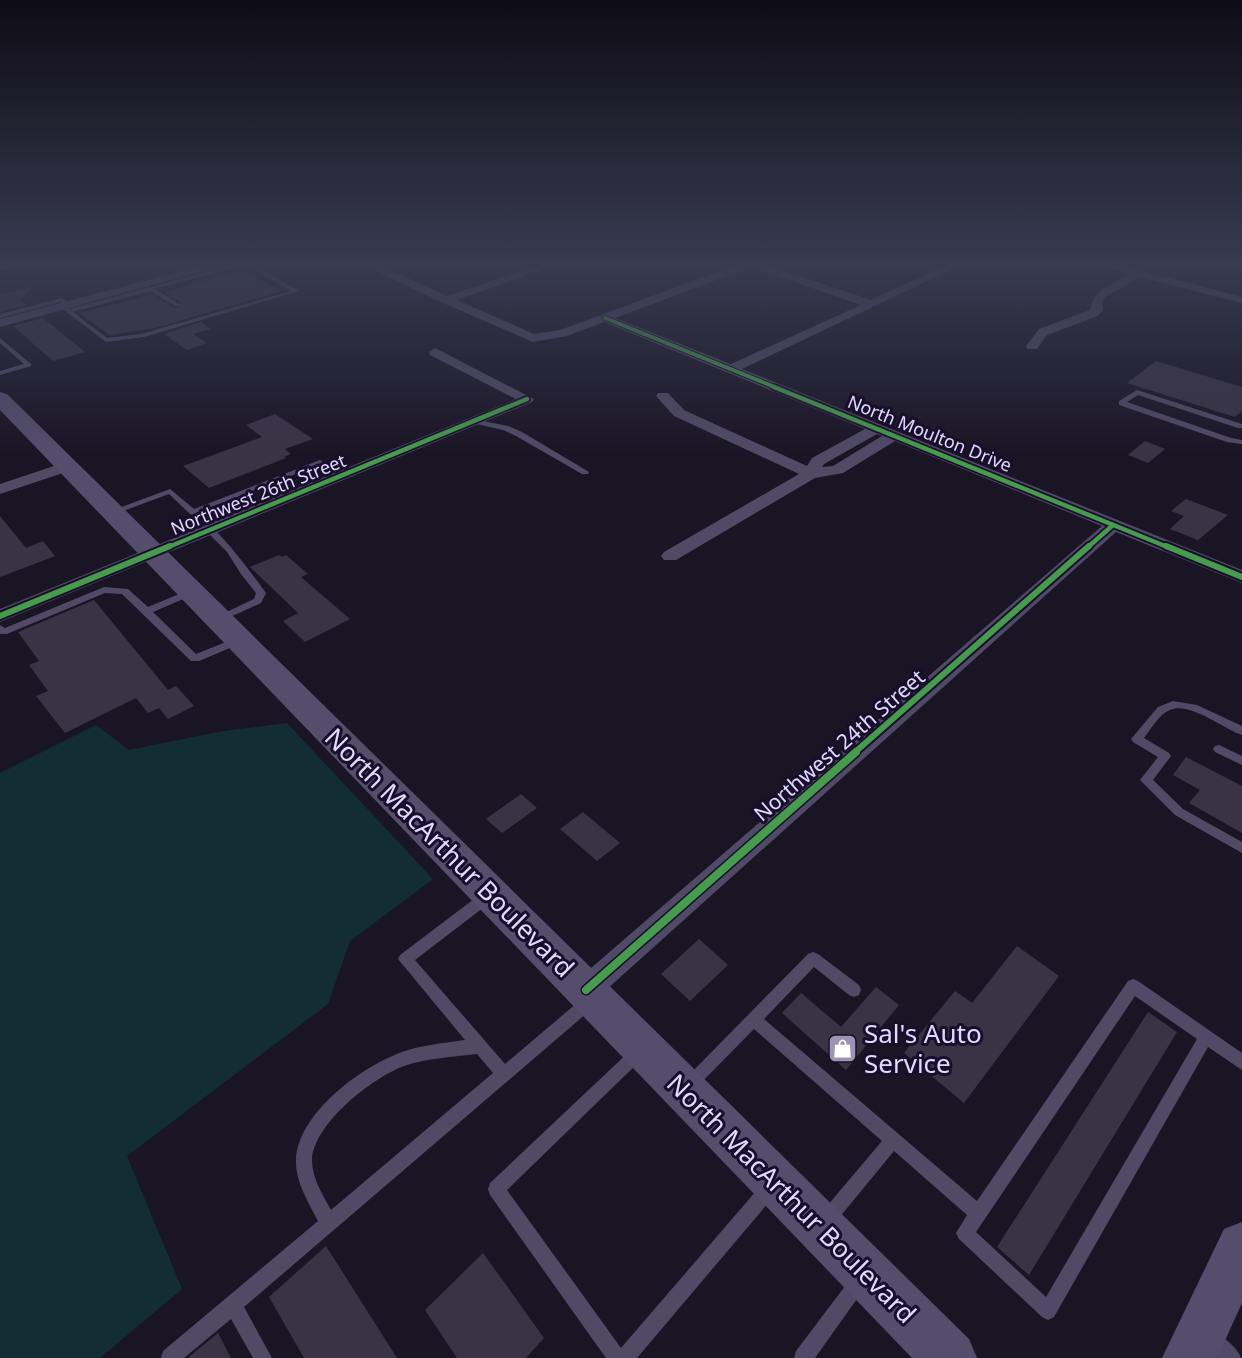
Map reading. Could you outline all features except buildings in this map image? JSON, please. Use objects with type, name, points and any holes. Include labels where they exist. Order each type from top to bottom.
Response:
[{"type":"main road","name":"North MacArthur Boulevard","points":[[0,398],[950,1358]]},
{"type":"main road","points":[[1208,1349],[1242,1247]]},
{"type":"street","points":[[506,326],[533,338],[563,333],[582,326]]},
{"type":"street","name":"North Moulton Drive","points":[[626,326],[1242,578]]},
{"type":"street","points":[[732,369],[823,326]]},
{"type":"street","points":[[1032,346],[1043,332],[1059,326]]},
{"type":"street","name":"Northwest 26th Street","points":[[0,616],[527,399],[435,352]]},
{"type":"street","points":[[663,396],[679,412],[811,474]]},
{"type":"street","points":[[811,474],[818,461],[876,428]]},
{"type":"street","points":[[670,556],[811,474],[837,470],[894,435]]},
{"type":"street","points":[[839,450],[857,458]]},
{"type":"street","points":[[0,489],[66,466]]},
{"type":"street","name":"Northwest 24th Street","points":[[590,994],[1113,525]]},
{"type":"lane","points":[[90,326],[106,340],[121,340],[176,326]]},
{"type":"lane","points":[[0,340],[29,365],[0,373]]},
{"type":"lane","points":[[1242,426],[1137,392],[1122,403],[1230,440],[1242,442]]},
{"type":"lane","points":[[475,421],[519,434],[585,472]]},
{"type":"lane","points":[[112,512],[170,491],[193,512],[320,462],[340,476]]},
{"type":"lane","points":[[0,628],[3,632],[104,590],[125,591],[195,659],[258,601],[261,593],[244,572],[204,508]]},
{"type":"lane","points":[[147,611],[192,592]]},
{"type":"lane","points":[[1242,731],[1190,706],[1177,705],[1167,706],[1137,739],[1166,756],[1146,780],[1179,812],[1242,848]]},
{"type":"lane","points":[[1219,749],[1242,760]]},
{"type":"lane","points":[[492,893],[405,959],[504,1074]]},
{"type":"lane","points":[[684,1089],[813,958],[854,990]]},
{"type":"lane","points":[[1206,1037],[1048,1311],[965,1233],[1133,986],[1242,1062]]},
{"type":"lane","points":[[170,1358],[504,1074],[590,994]]},
{"type":"lane","points":[[753,1019],[979,1214]]},
{"type":"lane","points":[[329,1223],[305,1170],[304,1158],[308,1143],[331,1110],[363,1081],[404,1059],[427,1053],[480,1046]]},
{"type":"lane","points":[[617,1358],[496,1189],[643,1048]]},
{"type":"lane","points":[[820,1228],[893,1140]]},
{"type":"lane","points":[[625,1358],[775,1182]]},
{"type":"lane","points":[[804,1358],[865,1273]]},
{"type":"lane","points":[[233,1305],[263,1358]]},
{"type":"green space","points":[[287,723],[433,879],[350,941],[328,1004],[127,1156],[182,1289],[100,1358],[0,1358],[0,773],[96,725],[129,750],[223,731]]},
{"type":"cycle path","points":[[626,326],[1242,577]]},
{"type":"cycle path","points":[[0,616],[527,399]]},
{"type":"cycle path","points":[[586,990],[1113,525]]},
{"type":"place","name":"Sal's Auto Service","points":[[843,1048]]}]
